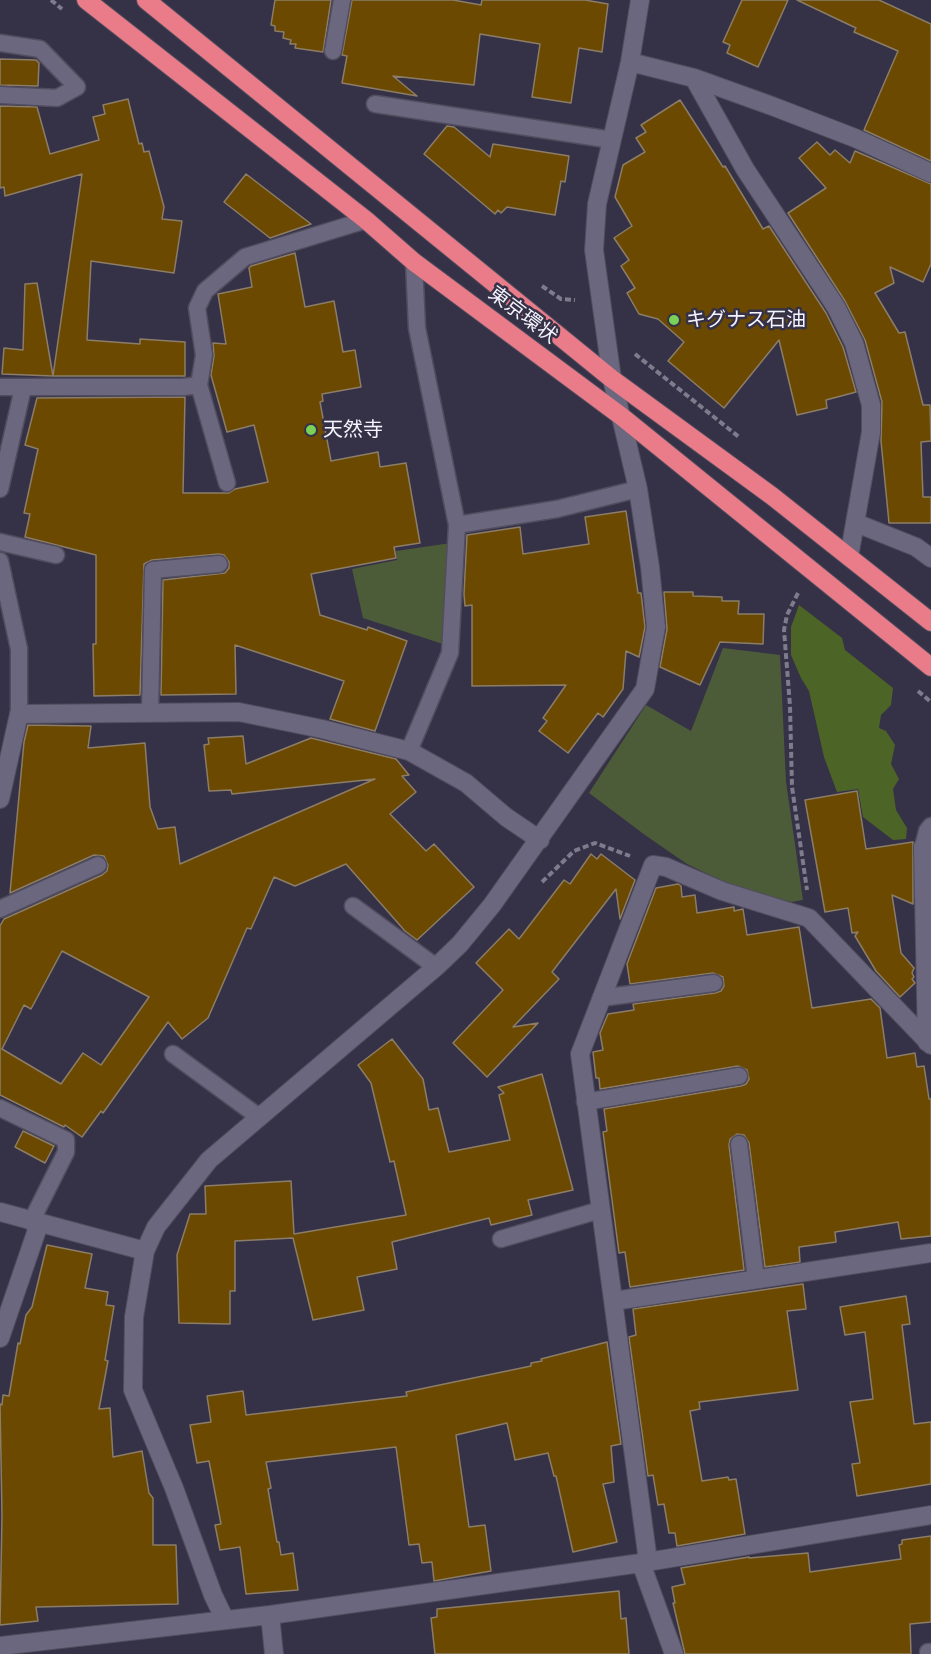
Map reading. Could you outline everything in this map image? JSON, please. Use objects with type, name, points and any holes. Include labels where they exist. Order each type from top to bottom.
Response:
[{"type":"highway","name":"東京環状","points":[[86,0],[366,220],[414,262],[621,416],[931,667]]},
{"type":"highway","name":"東京環状","points":[[146,0],[612,379],[772,496],[931,622]]},
{"type":"street","points":[[225,1620],[213,1595],[174,1488],[133,1390],[134,1317],[145,1251],[156,1227],[209,1161],[460,944],[540,840],[645,689],[656,627],[650,567],[638,489],[612,379],[594,250],[597,204],[630,62],[640,0]]},
{"type":"street","points":[[630,62],[694,78],[855,138],[931,173]]},
{"type":"street","points":[[694,78],[745,169],[836,308],[854,343],[871,405],[871,432],[849,558]]},
{"type":"street","points":[[856,523],[929,553]]},
{"type":"street","points":[[0,800],[19,714],[239,712],[409,750],[466,783],[506,817],[540,840]]},
{"type":"street","points":[[927,848],[929,1043]]},
{"type":"street","points":[[674,1654],[645,1562],[614,1301],[580,1054],[652,865],[666,867],[722,891],[809,918],[929,1043]]},
{"type":"street","points":[[0,1212],[145,1251]]},
{"type":"street","points":[[0,1338],[35,1223]]},
{"type":"street","points":[[614,1301],[931,1253]]},
{"type":"street","points":[[0,1646],[270,1615],[645,1562],[931,1515]]},
{"type":"street","points":[[270,1615],[274,1654]]},
{"type":"lane","points":[[333,51],[342,0]]},
{"type":"lane","points":[[0,44],[40,49],[76,87],[57,98],[0,95]]},
{"type":"lane","points":[[375,104],[612,140]]},
{"type":"lane","points":[[227,483],[199,385],[204,355],[197,308],[205,291],[245,257],[366,220]]},
{"type":"lane","points":[[409,750],[450,653],[457,525],[417,328],[414,262]]},
{"type":"lane","points":[[0,387],[183,387],[199,385]]},
{"type":"lane","points":[[0,489],[23,388]]},
{"type":"lane","points":[[457,525],[557,509],[638,489]]},
{"type":"lane","points":[[0,542],[56,555]]},
{"type":"lane","points":[[0,561],[19,649],[19,714]]},
{"type":"lane","points":[[150,713],[153,570],[219,564]]},
{"type":"lane","points":[[927,848],[927,831],[931,826]]},
{"type":"lane","points":[[0,909],[98,865]]},
{"type":"lane","points":[[353,906],[436,967]]},
{"type":"lane","points":[[601,998],[714,983]]},
{"type":"lane","points":[[173,1054],[259,1117]]},
{"type":"lane","points":[[585,1102],[739,1076]]},
{"type":"lane","points":[[0,1108],[66,1140],[66,1152],[35,1223]]},
{"type":"lane","points":[[739,1144],[756,1279]]},
{"type":"lane","points":[[501,1239],[600,1210]]},
{"type":"path","points":[[798,592],[787,615],[784,630],[792,787],[797,834],[809,903],[809,918]]},
{"type":"path","points":[[536,888],[574,851],[595,843],[652,865]]},
{"type":"green space","points":[[451,543],[443,644],[363,618],[352,569],[397,560],[396,551]]},
{"type":"green space","points":[[799,605],[842,638],[845,650],[893,688],[891,705],[881,715],[879,728],[886,731],[895,745],[891,764],[899,779],[893,789],[896,810],[907,828],[906,839],[893,840],[863,817],[858,789],[837,792],[824,757],[809,691],[791,655],[791,627]]},
{"type":"green space","points":[[723,648],[780,655],[786,782],[803,900],[791,902],[739,889],[687,864],[589,793],[646,705],[691,731]]},
{"type":"building","points":[[275,0],[331,0],[323,52],[295,48],[296,44],[290,44],[291,40],[283,38],[284,32],[275,31],[275,26],[271,25]]},
{"type":"building","points":[[352,0],[453,0],[481,5],[482,0],[585,0],[608,4],[602,52],[579,48],[571,103],[532,97],[540,44],[480,34],[474,85],[393,76],[417,96],[342,83],[347,56],[342,55]]},
{"type":"building","points":[[742,0],[788,0],[758,67],[727,53],[730,45],[723,42]]},
{"type":"building","points":[[797,0],[879,0],[931,24],[931,161],[864,130],[898,51],[854,32],[856,28]]},
{"type":"building","points":[[0,59],[36,60],[39,63],[38,86],[0,85]]},
{"type":"building","points":[[128,99],[139,144],[142,143],[144,152],[149,151],[164,207],[162,219],[182,221],[174,273],[91,261],[87,340],[140,344],[140,339],[185,342],[185,376],[53,376],[82,174],[5,196],[4,187],[0,188],[0,106],[37,107],[50,154],[99,140],[93,117],[105,114],[103,105]]},
{"type":"building","points":[[680,100],[723,167],[725,166],[763,229],[769,226],[826,313],[843,347],[856,392],[826,400],[827,408],[797,415],[779,340],[724,408],[668,361],[684,342],[658,319],[639,314],[627,293],[635,288],[621,266],[629,260],[614,238],[632,226],[615,197],[623,165],[645,152],[636,138],[646,132],[641,125]]},
{"type":"building","points":[[447,126],[454,127],[490,157],[493,144],[569,156],[565,182],[561,181],[555,215],[507,207],[501,213],[498,210],[495,214],[424,154]]},
{"type":"building","points":[[817,142],[830,155],[835,150],[850,163],[855,151],[931,184],[931,264],[923,282],[890,267],[894,283],[875,293],[899,333],[905,332],[923,405],[930,405],[931,441],[921,442],[923,497],[931,497],[931,523],[889,523],[881,441],[882,402],[865,340],[845,301],[788,213],[826,188],[799,158]]},
{"type":"building","points":[[246,174],[311,224],[270,238],[224,202]]},
{"type":"building","points":[[295,253],[305,307],[334,301],[343,352],[355,350],[361,387],[322,394],[323,401],[320,402],[331,461],[378,452],[380,467],[406,463],[420,543],[394,547],[396,558],[311,574],[320,615],[367,630],[368,627],[407,641],[375,731],[330,719],[344,681],[235,645],[236,694],[161,695],[163,580],[225,573],[229,568],[229,562],[224,555],[219,554],[152,560],[144,564],[140,695],[94,696],[96,555],[25,537],[30,514],[24,513],[38,449],[25,445],[37,398],[185,397],[183,493],[229,493],[235,489],[268,482],[254,425],[227,432],[211,375],[214,356],[213,343],[226,344],[218,294],[252,287],[249,268],[251,266]]},
{"type":"building","points":[[37,283],[53,376],[2,374],[4,348],[23,350],[25,284]]},
{"type":"building","points":[[626,511],[645,627],[639,657],[626,651],[623,689],[603,717],[598,713],[568,753],[539,731],[547,721],[543,718],[566,685],[472,686],[472,605],[465,606],[464,594],[467,535],[520,527],[523,554],[589,544],[585,517]]},
{"type":"building","points":[[664,592],[693,592],[693,596],[722,597],[722,601],[739,601],[738,614],[764,614],[763,644],[720,642],[700,685],[660,667],[667,629]]},
{"type":"building","points":[[28,725],[91,726],[88,748],[145,743],[150,807],[158,829],[175,827],[180,864],[375,779],[232,794],[231,790],[209,791],[204,745],[209,744],[208,738],[243,736],[246,764],[311,738],[396,759],[409,775],[402,776],[416,792],[390,814],[426,851],[434,844],[474,887],[417,940],[405,931],[346,864],[295,886],[274,877],[251,929],[247,928],[208,1018],[182,1039],[168,1022],[103,1113],[101,1111],[82,1137],[65,1125],[64,1127],[0,1095],[0,926],[4,919],[102,875],[107,871],[108,865],[104,856],[94,855],[10,893],[24,742]],"holes":[[[62,951],[149,997],[101,1065],[83,1053],[61,1084],[2,1049],[24,1005],[31,1009]]]},
{"type":"building","points":[[857,791],[866,849],[913,842],[913,904],[892,895],[901,953],[914,968],[912,979],[915,983],[900,997],[876,971],[855,936],[858,932],[852,933],[848,908],[825,912],[805,800]]},
{"type":"building","points":[[591,854],[597,859],[601,854],[635,880],[620,919],[616,889],[552,972],[559,979],[513,1027],[538,1023],[487,1077],[453,1043],[503,990],[476,963],[509,929],[519,939],[564,880],[570,884]]},
{"type":"building","points":[[678,884],[681,886],[682,897],[695,895],[697,913],[734,907],[734,911],[743,909],[747,935],[799,927],[812,1008],[871,999],[880,1008],[887,1058],[915,1053],[917,1067],[924,1066],[929,1099],[931,1099],[931,1236],[901,1239],[898,1222],[835,1232],[836,1242],[799,1247],[800,1262],[765,1267],[749,1143],[744,1135],[737,1134],[730,1139],[729,1145],[744,1270],[630,1287],[625,1252],[619,1253],[603,1132],[607,1131],[604,1109],[741,1086],[749,1079],[747,1070],[738,1066],[600,1089],[599,1078],[596,1078],[593,1052],[603,1050],[600,1033],[608,1014],[634,1010],[633,1004],[715,993],[721,991],[724,986],[723,977],[713,973],[630,984],[627,964],[656,888]]},
{"type":"building","points":[[392,1039],[423,1079],[429,1110],[438,1108],[449,1152],[510,1140],[499,1095],[504,1093],[498,1087],[542,1074],[573,1190],[528,1200],[532,1215],[491,1225],[489,1218],[392,1242],[397,1269],[357,1277],[364,1310],[313,1320],[293,1238],[235,1241],[235,1291],[230,1291],[230,1324],[179,1323],[177,1255],[190,1214],[206,1214],[205,1186],[291,1181],[294,1234],[406,1215],[394,1161],[390,1162],[371,1083],[358,1065]]},
{"type":"building","points":[[23,1131],[54,1146],[45,1163],[15,1147]]},
{"type":"building","points":[[47,1245],[92,1254],[85,1288],[108,1292],[106,1305],[114,1306],[105,1360],[108,1361],[99,1409],[110,1408],[113,1457],[142,1451],[149,1493],[153,1498],[153,1545],[176,1545],[178,1604],[36,1607],[38,1621],[0,1625],[2,1516],[0,1404],[2,1405],[3,1395],[9,1396],[18,1343],[20,1344],[26,1315],[32,1307]]},
{"type":"building","points":[[803,1284],[806,1309],[787,1311],[798,1390],[699,1402],[700,1409],[690,1411],[702,1481],[728,1477],[729,1480],[736,1479],[745,1534],[677,1546],[675,1533],[669,1533],[664,1504],[658,1505],[653,1475],[648,1476],[629,1337],[636,1335],[633,1309]]},
{"type":"building","points":[[906,1296],[910,1324],[902,1325],[914,1424],[931,1422],[931,1484],[857,1496],[852,1464],[860,1463],[850,1402],[873,1399],[865,1332],[845,1335],[840,1307]]},
{"type":"building","points":[[607,1342],[621,1444],[611,1446],[614,1482],[603,1484],[617,1542],[573,1552],[556,1476],[554,1476],[548,1453],[515,1460],[507,1423],[456,1435],[469,1527],[485,1525],[491,1571],[434,1581],[432,1562],[422,1563],[419,1544],[409,1545],[396,1447],[266,1462],[277,1542],[279,1542],[281,1555],[293,1553],[298,1590],[246,1594],[240,1547],[220,1550],[215,1525],[221,1524],[209,1461],[197,1463],[190,1425],[211,1422],[207,1396],[243,1391],[246,1415],[407,1396],[406,1392],[531,1366],[531,1363],[542,1361],[541,1359]]},
{"type":"building","points":[[931,1536],[931,1622],[910,1624],[911,1654],[685,1654],[673,1603],[675,1603],[672,1587],[685,1584],[681,1568],[749,1557],[808,1553],[810,1572],[901,1559],[899,1545],[902,1544],[902,1540]]},
{"type":"building","points":[[619,1591],[621,1619],[626,1618],[629,1654],[435,1654],[431,1618],[437,1617],[437,1609]]},
{"type":"place","name":"キグナス石油","points":[[674,320]]},
{"type":"place","name":"天然寺","points":[[311,430]]}]
